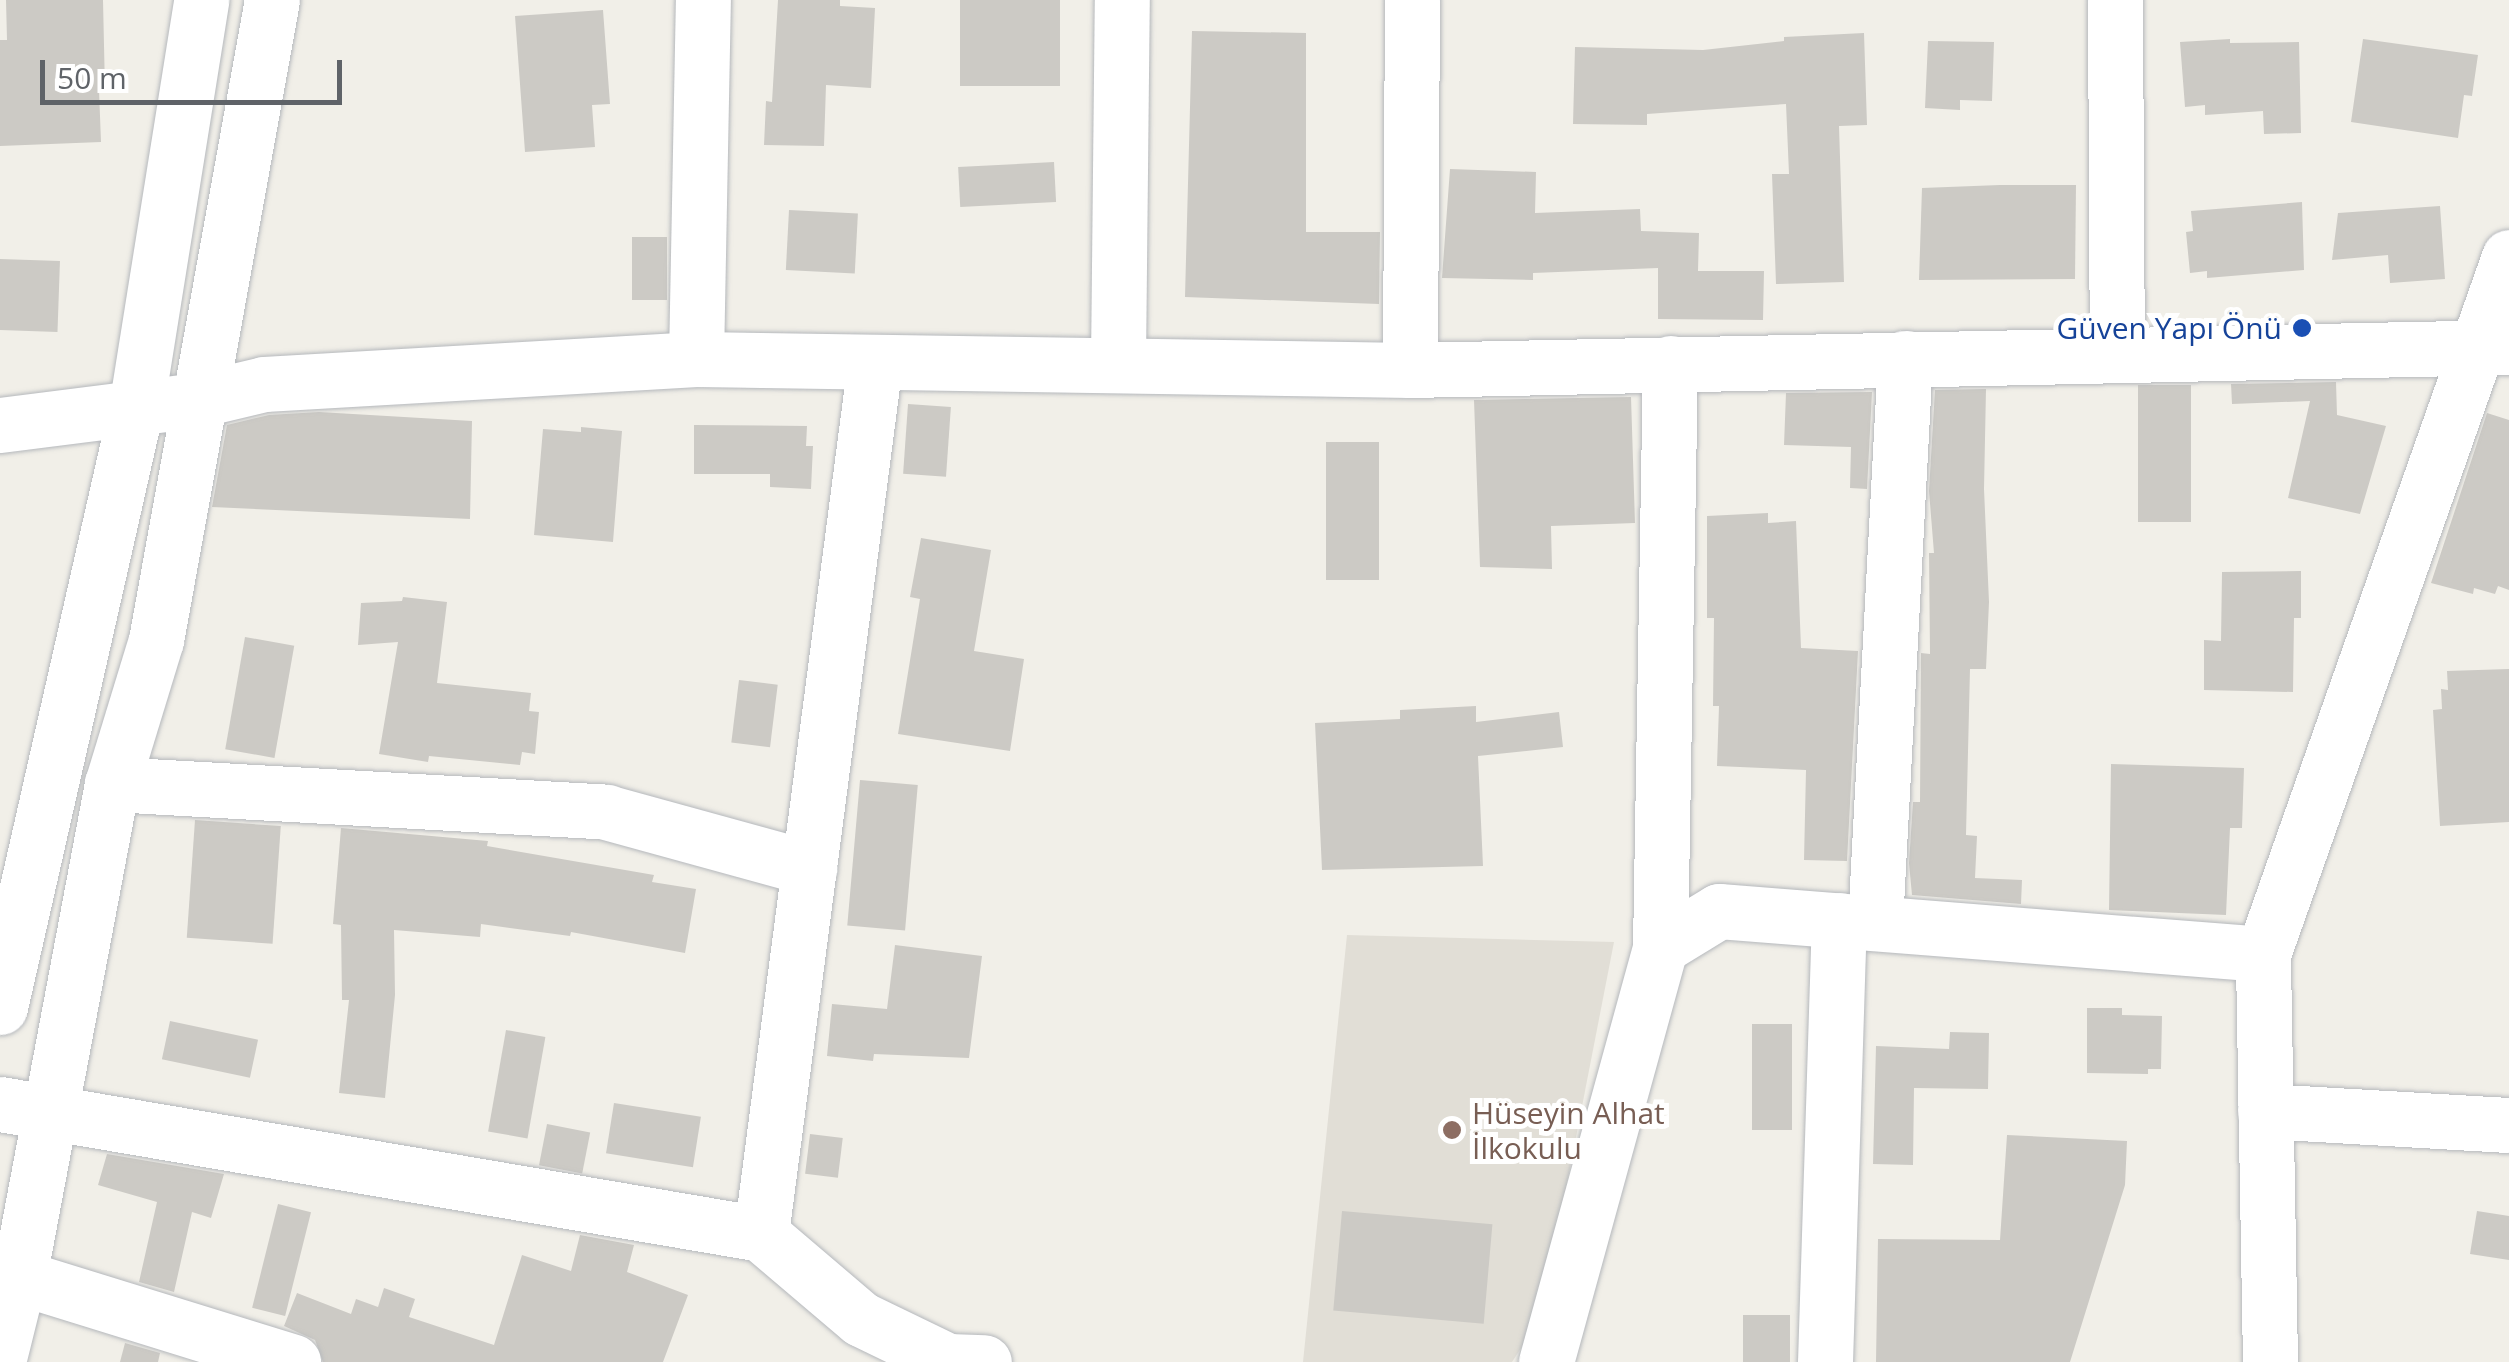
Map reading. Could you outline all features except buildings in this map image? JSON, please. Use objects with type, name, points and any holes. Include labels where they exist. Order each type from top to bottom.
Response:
[{"type":"street","points":[[0,1007],[136,408],[201,0]]},
{"type":"street","points":[[0,1354],[19,1277],[25,1108],[112,784],[156,640],[272,0]]},
{"type":"street","points":[[696,358],[702,0]]},
{"type":"street","points":[[1118,362],[1122,0]]},
{"type":"street","points":[[1410,370],[1412,0]]},
{"type":"street","points":[[2116,0],[2117,353]]},
{"type":"street","points":[[2270,1362],[2263,954],[2493,347],[2509,256]]},
{"type":"street","points":[[0,425],[197,400],[264,384],[696,358],[1118,362],[1410,370],[2493,347]]},
{"type":"street","points":[[1825,1362],[1857,922],[1906,358]]},
{"type":"street","points":[[761,1234],[875,362]]},
{"type":"street","points":[[1546,1362],[1660,946],[1670,363]]},
{"type":"street","points":[[112,784],[606,812],[809,868]]},
{"type":"street","points":[[1660,946],[1720,912],[2263,954]]},
{"type":"street","points":[[25,1108],[761,1234],[854,1341],[948,1360],[984,1362]]},
{"type":"street","points":[[2265,1111],[2509,1125]]},
{"type":"street","points":[[19,1277],[293,1362]]},
{"type":"shaded area","name":"Hüseyin Alhat İlkokulu","points":[[1347,935],[1614,942],[1541,1317],[1512,1362],[1303,1362]]},
{"type":"place","name":"Güven Yapı Önü","points":[[2302,328]]},
{"type":"place","name":"Hüseyin Alhat İlkokulu","points":[[1452,1130]]}]
